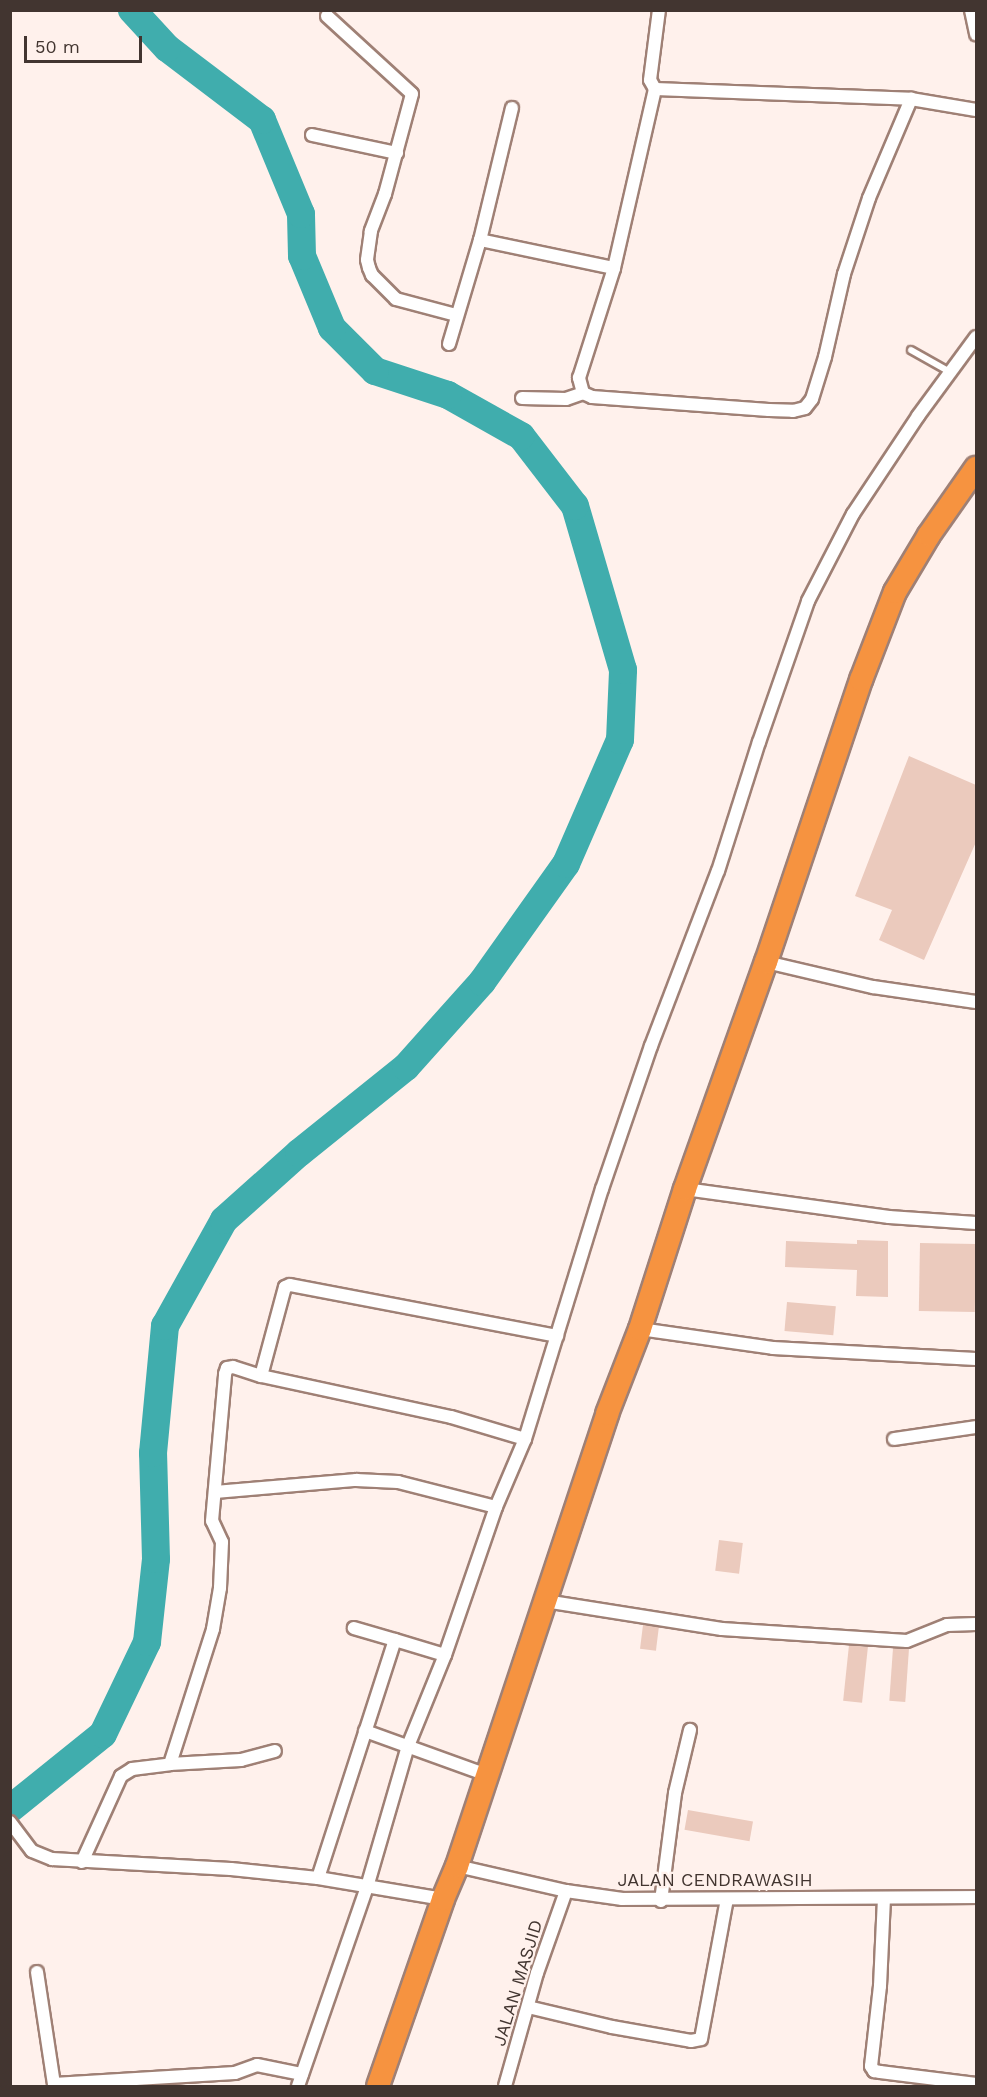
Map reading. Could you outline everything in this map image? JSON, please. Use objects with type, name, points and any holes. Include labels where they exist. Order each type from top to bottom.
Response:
[{"type":"highway","points":[[378,2086],[443,1899],[457,1866],[607,1414],[640,1329],[685,1189],[766,962],[861,680],[895,592],[929,535],[976,468]]},
{"type":"street","points":[[583,393],[579,378],[614,268],[655,89],[650,80],[659,10]]},
{"type":"street","points":[[971,10],[976,34]]},
{"type":"street","points":[[327,16],[412,94],[397,153],[371,231],[367,260],[372,275],[396,299],[456,315]]},
{"type":"street","points":[[655,89],[911,99],[976,110]]},
{"type":"street","points":[[522,398],[566,399],[583,393],[592,397],[769,410],[793,411],[805,408],[812,399],[825,357],[844,274],[869,198],[911,99]]},
{"type":"street","points":[[449,344],[480,240],[512,108]]},
{"type":"street","points":[[312,135],[397,153]]},
{"type":"street","points":[[480,240],[614,268]]},
{"type":"street","points":[[298,2086],[367,1887],[408,1746],[445,1655],[496,1507],[525,1439],[602,1189],[651,1046],[718,871],[759,742],[808,601],[853,514],[976,337]]},
{"type":"street","points":[[766,962],[873,987],[976,1002]]},
{"type":"street","points":[[685,1189],[889,1217],[976,1223]]},
{"type":"street","points":[[261,1376],[285,1287],[289,1285],[557,1336]]},
{"type":"street","points":[[640,1329],[773,1348],[976,1359]]},
{"type":"street","points":[[170,1764],[213,1629],[220,1588],[222,1542],[212,1521],[226,1371],[233,1367],[261,1376],[451,1417],[525,1439]]},
{"type":"street","points":[[894,1439],[976,1427]]},
{"type":"street","points":[[215,1492],[356,1480],[398,1482],[496,1507]]},
{"type":"street","points":[[545,1601],[722,1629],[907,1641],[947,1625],[976,1624]]},
{"type":"street","points":[[354,1628],[445,1655]]},
{"type":"street","points":[[318,1878],[394,1640]]},
{"type":"street","points":[[661,1901],[673,1802],[690,1730]]},
{"type":"street","points":[[365,1731],[487,1775]]},
{"type":"street","points":[[82,1862],[121,1776],[132,1769],[170,1764],[241,1760],[275,1751]]},
{"type":"street","points":[[10,1822],[27,1845],[41,1856],[52,1859],[231,1869],[318,1878],[443,1899]]},
{"type":"street","name":"JALAN CENDRAWASIH","points":[[457,1866],[566,1891],[622,1899],[661,1901],[976,1897]]},
{"type":"street","name":"JALAN MASJID","points":[[505,2086],[566,1891]]},
{"type":"street","points":[[884,1898],[880,1986],[871,2066],[874,2071],[976,2084]]},
{"type":"street","points":[[528,2007],[612,2027],[691,2041],[701,2039],[727,1899]]},
{"type":"street","points":[[37,1972],[54,2085],[235,2073],[257,2065],[302,2074]]},
{"type":"lane","points":[[911,350],[950,372]]},
{"type":"building","points":[[909,756],[976,785],[976,842],[924,960],[879,940],[892,910],[855,896]]},
{"type":"building","points":[[857,1240],[888,1241],[888,1297],[856,1296],[857,1270],[785,1267],[786,1241],[857,1244]]},
{"type":"building","points":[[920,1243],[976,1244],[975,1312],[919,1311]]},
{"type":"building","points":[[787,1302],[836,1306],[833,1335],[784,1331]]},
{"type":"building","points":[[719,1540],[743,1543],[739,1574],[715,1571]]},
{"type":"building","points":[[643,1625],[659,1627],[656,1651],[640,1649]]},
{"type":"building","points":[[849,1645],[868,1647],[862,1703],[843,1701]]},
{"type":"building","points":[[893,1648],[909,1649],[905,1702],[889,1701]]},
{"type":"building","points":[[688,1810],[753,1821],[750,1841],[685,1830]]},
{"type":"waterway","points":[[10,1809],[103,1734],[147,1642],[156,1559],[153,1453],[165,1326],[224,1220],[299,1153],[406,1067],[482,982],[566,864],[620,740],[623,670],[575,506],[521,436],[448,395],[375,371],[332,328],[302,256],[301,214],[262,120],[167,48],[132,10]]}]
